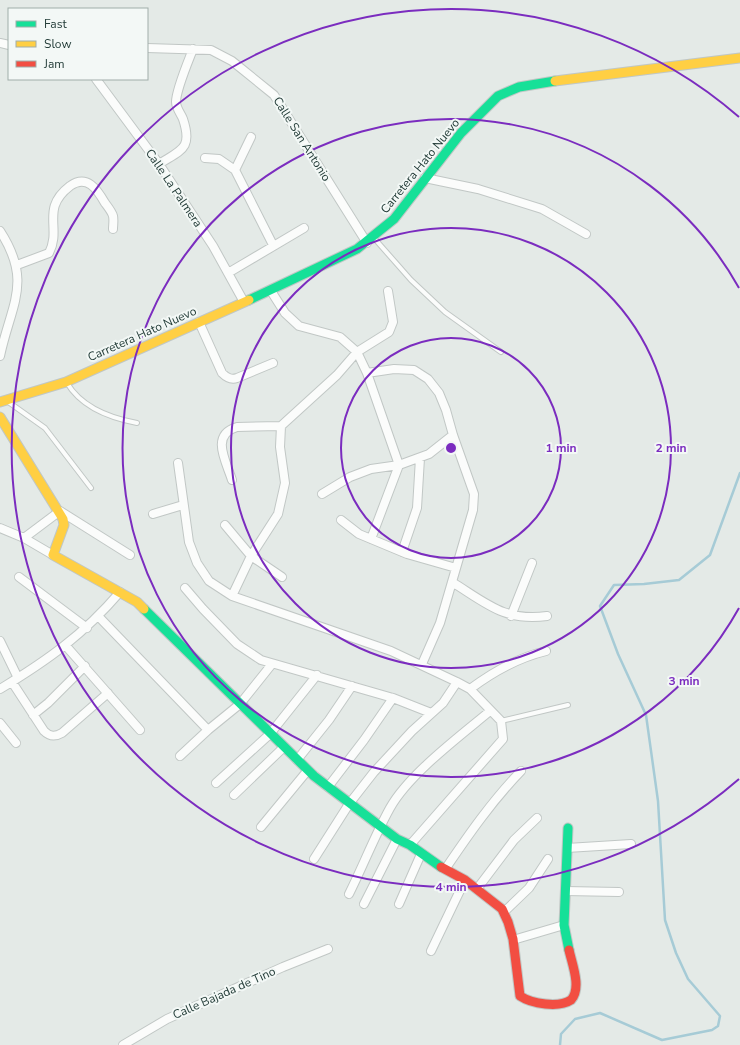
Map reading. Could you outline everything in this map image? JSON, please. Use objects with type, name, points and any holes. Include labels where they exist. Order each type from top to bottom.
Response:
[{"type":"street","name":"Calle San Antonio","points":[[148,48],[211,50],[232,61],[274,94],[370,240]]},
{"type":"street","points":[[159,164],[182,150],[185,146],[187,138],[183,120],[176,103],[193,49]]},
{"type":"street","name":"Carretera Hato Nuevo","points":[[3,401],[66,382],[271,291],[370,240],[394,219],[466,128],[498,96],[509,91],[540,83],[740,58]]},
{"type":"street","name":"Calle La Palmera","points":[[97,80],[159,164],[213,246],[244,302]]},
{"type":"street","points":[[235,170],[251,136]]},
{"type":"street","points":[[205,158],[219,160],[235,170],[273,245]]},
{"type":"street","points":[[425,178],[478,189],[542,209],[586,234]]},
{"type":"street","points":[[17,265],[49,253],[52,248],[53,209],[56,200],[71,186],[79,181],[91,184],[99,192],[113,217],[113,229]]},
{"type":"street","points":[[228,273],[304,228]]},
{"type":"street","points":[[0,230],[17,265],[18,291],[0,356]]},
{"type":"street","points":[[271,291],[285,313],[299,326],[340,337],[357,352],[367,373],[399,465],[371,539]]},
{"type":"street","points":[[232,480],[221,449],[222,441],[228,431],[237,427],[281,426],[337,375],[357,352],[389,332],[393,322],[388,291]]},
{"type":"street","points":[[199,322],[225,377],[234,379],[273,363]]},
{"type":"street","points":[[367,373],[394,369],[414,370],[428,379],[439,393],[446,410],[453,435],[474,494],[474,504],[440,623],[422,664]]},
{"type":"street","points":[[0,417],[60,511],[64,525],[53,555]]},
{"type":"street","points":[[232,596],[251,556],[278,514],[285,483],[280,447],[281,426]]},
{"type":"street","points":[[322,494],[350,477],[371,469],[399,465],[420,458],[428,454],[453,435]]},
{"type":"street","points":[[402,552],[417,508],[420,458]]},
{"type":"street","points":[[178,463],[189,542],[196,563],[209,581],[232,596],[330,629],[422,664],[470,689],[501,721],[503,739],[410,845]]},
{"type":"street","points":[[153,514],[184,505]]},
{"type":"street","points":[[24,538],[60,511]]},
{"type":"street","points":[[60,511],[130,555]]},
{"type":"street","points":[[342,520],[359,534],[402,552],[456,568]]},
{"type":"street","points":[[225,525],[251,556],[282,578]]},
{"type":"street","points":[[0,528],[24,538],[137,602],[270,734],[328,787],[397,839],[410,845],[421,854],[465,880],[504,912],[513,940],[518,973],[517,990],[520,996],[528,1000],[560,1004],[567,1003],[572,1000],[576,990],[565,940],[564,925],[568,828]]},
{"type":"street","points":[[511,616],[532,563]]},
{"type":"street","points":[[19,578],[87,628]]},
{"type":"street","points":[[452,582],[496,610],[511,616],[531,618],[547,616]]},
{"type":"street","points":[[185,588],[237,644],[262,660],[393,698],[432,713]]},
{"type":"street","points":[[0,689],[66,646],[99,617],[120,592]]},
{"type":"street","points":[[99,617],[208,730]]},
{"type":"street","points":[[0,641],[15,680],[34,714],[48,734],[58,735],[108,692]]},
{"type":"street","points":[[66,646],[140,730]]},
{"type":"street","points":[[470,689],[493,672],[508,664],[526,656],[546,651]]},
{"type":"street","points":[[180,756],[208,730],[240,704],[272,664]]},
{"type":"street","points":[[34,714],[48,703],[85,666]]},
{"type":"street","points":[[216,783],[270,734],[317,675]]},
{"type":"street","points":[[314,859],[350,804],[374,772],[412,731],[443,703],[457,682]]},
{"type":"street","points":[[297,760],[329,720],[352,686]]},
{"type":"street","points":[[328,787],[364,740],[393,698]]},
{"type":"street","points":[[349,894],[390,808],[406,786],[443,750],[490,711]]},
{"type":"street","points":[[0,723],[16,743]]},
{"type":"street","points":[[234,795],[284,747]]},
{"type":"street","points":[[261,827],[308,770]]},
{"type":"street","points":[[446,868],[480,818],[502,790],[521,772]]},
{"type":"street","points":[[477,889],[514,840],[537,818]]},
{"type":"street","points":[[364,904],[397,839]]},
{"type":"street","points":[[567,848],[631,844]]},
{"type":"street","points":[[399,904],[421,854]]},
{"type":"street","points":[[504,912],[529,888],[548,859]]},
{"type":"street","points":[[430,951],[465,880]]},
{"type":"street","points":[[565,891],[619,892]]},
{"type":"street","points":[[513,940],[564,925]]},
{"type":"street","name":"Calle Bajada de Tino","points":[[123,1045],[167,1019],[283,967],[328,949]]},
{"type":"lane","points":[[370,240],[444,312],[501,352]]},
{"type":"lane","points":[[66,382],[74,395],[92,407],[114,419],[137,423]]},
{"type":"lane","points":[[3,401],[45,428],[91,488]]},
{"type":"lane","points":[[501,721],[568,705]]},
{"type":"waterway","points":[[560,1045],[561,1034],[575,1019],[600,1013],[662,1040],[712,1030],[718,1026],[720,1016],[688,979],[676,953],[665,920],[658,801],[646,715],[618,654],[600,606],[614,585],[644,584],[679,580],[710,555],[740,473]]},
{"type":"traffic: fast","points":[[249,300],[357,249],[394,219],[461,133],[498,96],[519,87],[555,81]]},
{"type":"traffic: fast","points":[[144,609],[314,776],[397,839],[410,845],[441,867]]},
{"type":"traffic: fast","points":[[568,828],[564,925],[569,950]]},
{"type":"traffic: slow","points":[[555,81],[740,58]]},
{"type":"traffic: slow","points":[[0,402],[66,382],[249,300]]},
{"type":"traffic: slow","points":[[0,417],[63,519],[64,525],[53,555],[137,602],[144,609]]},
{"type":"traffic: jam","points":[[441,867],[465,880],[502,909],[513,939],[520,996],[531,1001],[546,1004],[560,1004],[571,1000],[576,989],[576,983],[569,950]]}]
